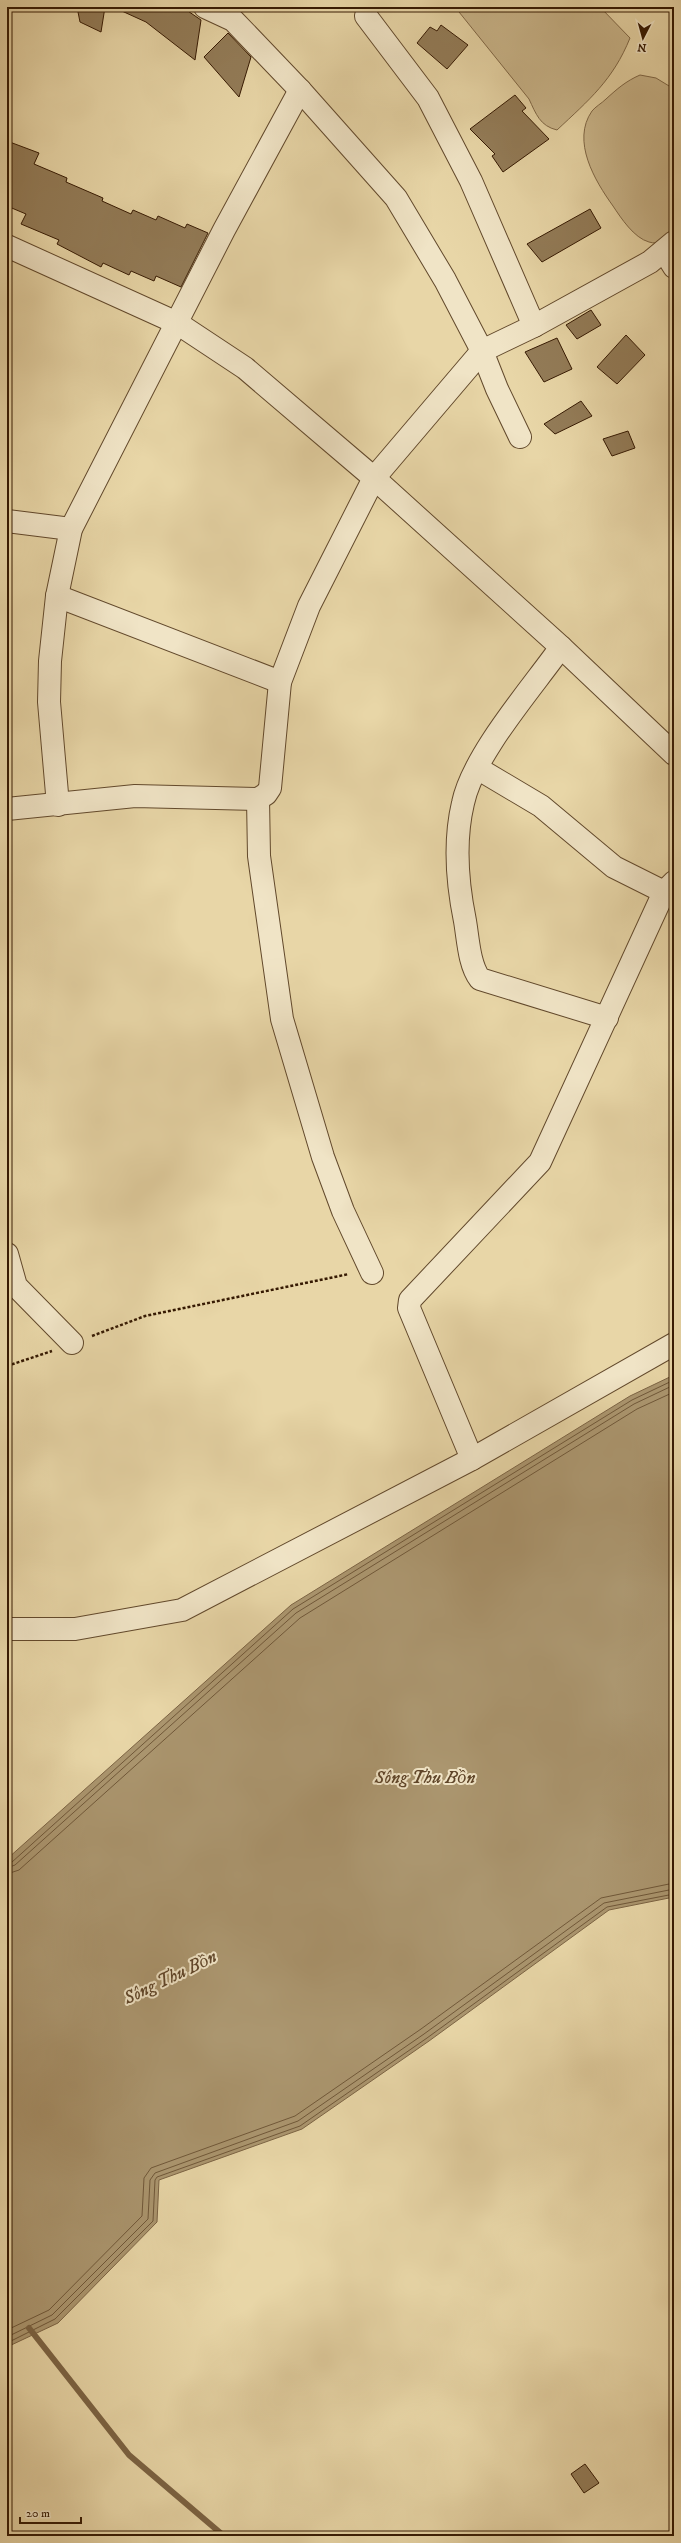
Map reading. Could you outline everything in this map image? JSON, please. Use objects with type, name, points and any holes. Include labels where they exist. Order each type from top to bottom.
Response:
[{"type":"street","points":[[205,7],[233,20],[300,90],[396,198],[445,280],[482,351],[497,389],[520,437]]},
{"type":"street","points":[[366,16],[428,98],[471,181],[534,326]]},
{"type":"street","points":[[58,805],[49,702],[50,661],[57,596],[71,529],[224,230],[300,90]]},
{"type":"street","points":[[7,246],[177,323],[245,368],[374,478],[561,647],[674,754]]},
{"type":"street","points":[[7,809],[135,796],[258,799],[266,794],[270,788],[280,682],[309,606],[374,478],[482,351],[534,326],[650,262],[671,253]]},
{"type":"street","points":[[7,522],[71,529]]},
{"type":"street","points":[[57,596],[280,682]]},
{"type":"street","points":[[561,647],[480,759],[463,802],[457,846],[462,905],[476,975],[486,983],[606,1018]]},
{"type":"street","points":[[472,1459],[409,1308],[410,1300],[540,1162],[606,1018],[669,887],[614,867],[541,806],[477,768]]},
{"type":"street","points":[[258,799],[259,856],[282,1019],[323,1157],[343,1211],[372,1272]]},
{"type":"street","points":[[7,1254],[16,1286],[72,1343]]},
{"type":"street","points":[[7,1629],[75,1629],[182,1610],[472,1459],[674,1344]]},
{"type":"path","points":[[7,1366],[145,1316],[358,1272],[372,1272]]},
{"type":"shaded area","points":[[455,7],[600,7],[630,38],[616,66],[608,78],[590,99],[557,130],[546,126],[539,119],[529,99]]},
{"type":"shaded area","points":[[640,75],[656,78],[674,89],[674,235],[656,243],[643,240],[624,222],[599,185],[588,160],[585,148],[584,135],[586,123],[592,111],[630,80]]},
{"type":"water","name":"Sông Thu Bồn","points":[[674,1375],[674,1897],[609,1910],[429,2041],[302,2129],[159,2180],[157,2222],[58,2323],[7,2347],[7,1859],[291,1605],[630,1396]]},
{"type":"building","points":[[77,7],[105,7],[101,32],[80,22]]},
{"type":"building","points":[[113,7],[182,7],[201,20],[195,60],[146,22]]},
{"type":"building","points":[[441,25],[468,45],[447,69],[417,43],[430,27],[437,31]]},
{"type":"building","points":[[228,33],[251,57],[239,97],[204,57]]},
{"type":"building","points":[[515,95],[526,108],[522,111],[549,139],[503,172],[492,156],[495,154],[470,129]]},
{"type":"building","points":[[7,141],[39,153],[34,164],[67,178],[66,182],[103,198],[102,201],[131,214],[133,210],[156,220],[158,216],[185,228],[187,224],[208,233],[181,287],[156,276],[154,281],[131,271],[129,275],[103,263],[101,267],[57,244],[59,240],[21,224],[26,214],[7,206]]},
{"type":"building","points":[[590,209],[601,228],[542,262],[527,244]]},
{"type":"building","points":[[591,310],[601,325],[577,339],[566,325]]},
{"type":"building","points":[[626,335],[645,355],[617,384],[597,367]]},
{"type":"building","points":[[557,338],[572,369],[544,382],[525,352]]},
{"type":"building","points":[[581,401],[592,416],[555,434],[544,424]]},
{"type":"building","points":[[628,431],[635,448],[612,456],[603,439]]},
{"type":"building","points":[[585,2464],[599,2483],[584,2493],[571,2474]]},
{"type":"waterway","points":[[29,2328],[129,2455],[224,2536]]}]
